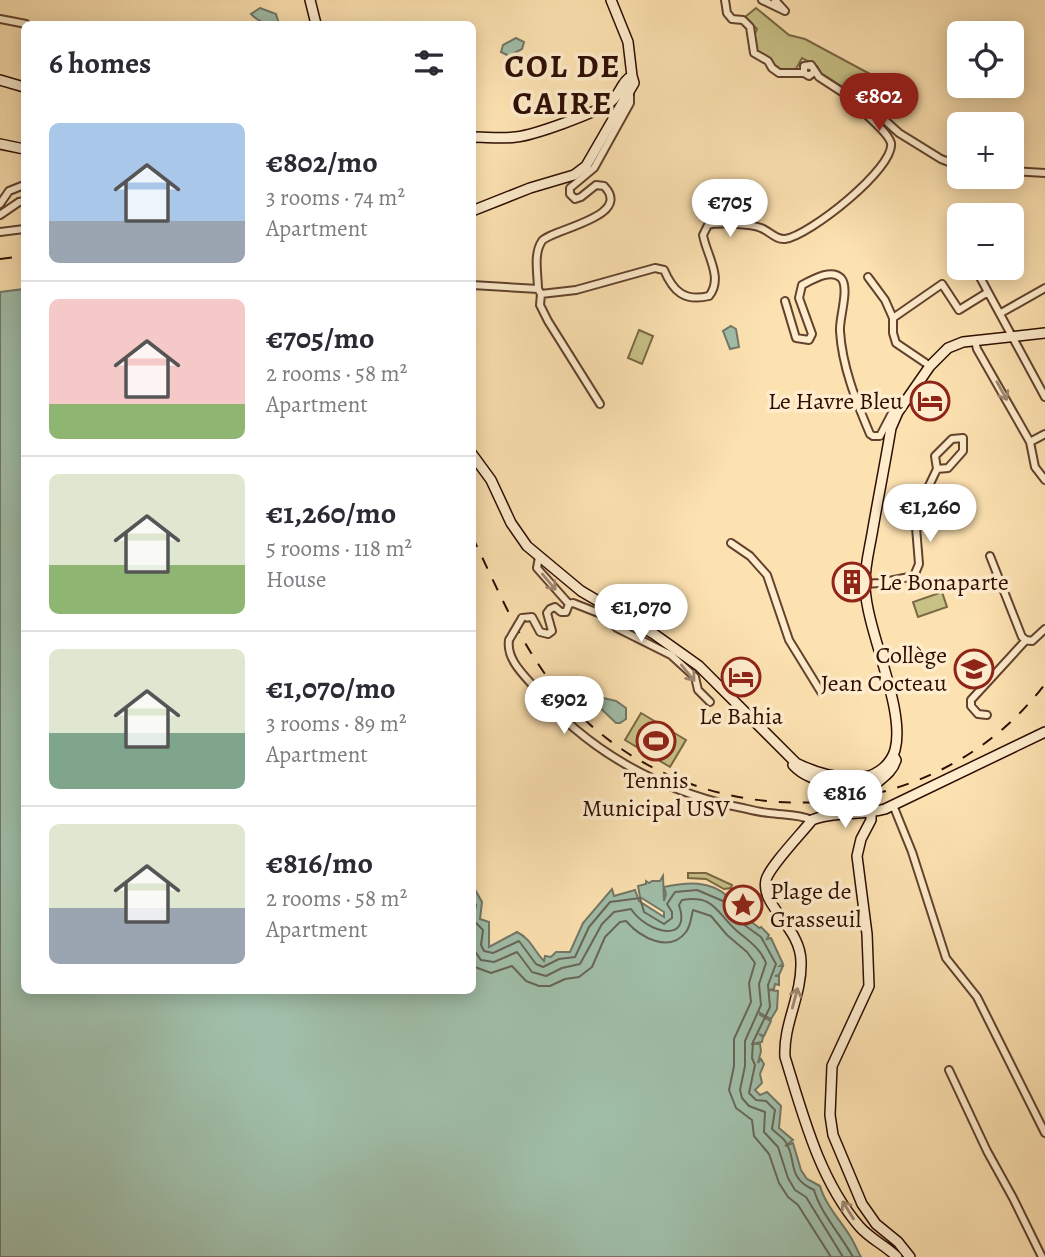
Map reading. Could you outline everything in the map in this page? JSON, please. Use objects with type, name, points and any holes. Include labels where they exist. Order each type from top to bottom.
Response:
[{"type":"main road","points":[[310,0],[315,21]]},
{"type":"main road","points":[[476,209],[530,188],[574,175],[586,166],[594,154],[635,83],[628,42],[611,0]]},
{"type":"main road","points":[[476,137],[519,137],[550,128],[607,105],[621,92],[626,79],[632,76]]},
{"type":"main road","points":[[0,80],[21,86]]},
{"type":"main road","points":[[0,144],[21,148]]},
{"type":"main road","points":[[476,459],[491,480],[521,540],[581,591],[654,634],[699,666],[803,775],[870,776],[881,770],[893,755],[896,742],[893,708],[864,584],[891,428],[898,412],[930,366],[948,348],[975,341],[1045,333]]},
{"type":"main road","points":[[897,1257],[871,1239],[856,1223],[827,1177],[801,1109],[785,1057],[784,1041],[800,979],[801,954],[797,939],[769,901],[766,880],[812,820],[893,805],[1045,732]]},
{"type":"main road","points":[[866,792],[891,771],[896,760],[893,755]]},
{"type":"main road","points":[[817,776],[866,792]]},
{"type":"main road","points":[[866,792],[871,820],[861,839],[857,863],[867,934],[869,986],[832,1066],[830,1115],[833,1135],[863,1204],[876,1224],[910,1257]]},
{"type":"street","points":[[725,0],[727,13],[732,19],[743,20],[750,27],[754,53],[768,61],[772,68],[779,73],[804,74],[803,68],[807,64],[813,66],[814,72],[859,103],[867,104],[906,138],[947,161]]},
{"type":"street","points":[[761,0],[785,11],[775,0]]},
{"type":"street","points":[[0,19],[21,23]]},
{"type":"street","points":[[600,404],[540,305],[537,256],[544,240],[554,233],[595,219],[609,202],[609,191],[601,185],[596,185],[575,199],[570,194],[570,188],[590,172],[597,162],[630,103],[631,92]]},
{"type":"street","points":[[476,285],[540,292],[576,290],[655,268],[664,270],[672,288],[680,295],[704,298],[709,296],[715,284],[712,261],[703,234],[708,225],[747,225],[761,228],[778,238],[788,239],[843,205],[887,159],[891,147],[888,138],[858,107],[859,103]]},
{"type":"street","points":[[1024,172],[1045,173]]},
{"type":"street","points":[[0,204],[9,191],[21,185]]},
{"type":"street","points":[[0,215],[21,202]]},
{"type":"street","points":[[0,232],[21,229]]},
{"type":"street","points":[[785,301],[796,338],[809,340],[812,334],[799,298],[802,285],[819,276],[835,274],[842,279],[845,286],[840,328],[844,360],[870,433],[880,436],[892,414],[898,412]]},
{"type":"street","points":[[868,277],[885,300],[893,318],[896,343],[930,366]]},
{"type":"street","points":[[982,280],[1045,397]]},
{"type":"street","points":[[893,318],[942,284],[959,310],[988,292]]},
{"type":"street","points":[[1001,313],[1045,288]]},
{"type":"street","points":[[975,341],[1030,442],[1035,467],[1045,480]]},
{"type":"street","points":[[1030,442],[1045,434]]},
{"type":"street","points":[[864,584],[914,576],[919,564],[915,515],[937,469],[935,456],[952,439],[963,438],[963,450],[948,468],[937,469]]},
{"type":"street","points":[[731,543],[750,556],[766,575],[789,640],[821,692]]},
{"type":"street","points":[[990,556],[1022,637],[1032,640],[1045,629]]},
{"type":"street","points":[[539,557],[537,568],[569,604]]},
{"type":"street","points":[[569,604],[573,603],[601,614],[617,628],[671,655],[695,677],[698,690],[710,702]]},
{"type":"street","points":[[569,604],[566,611],[550,608],[547,613],[552,631],[548,634],[540,632],[532,617],[522,618],[509,640],[509,654],[541,695],[583,736],[618,760],[666,785],[705,800],[812,820]]},
{"type":"street","points":[[988,715],[978,715],[971,706],[971,700],[1026,640]]},
{"type":"street","points":[[893,805],[912,852],[946,958],[977,997],[1045,1133]]},
{"type":"street","points":[[949,1070],[1042,1257]]},
{"type":"shaded area","points":[[756,8],[789,35],[805,39],[896,88],[882,112],[802,58],[796,69],[785,72],[758,53],[755,50],[754,36],[757,29],[745,17]]},
{"type":"shaded area","points":[[639,330],[653,336],[642,364],[628,358]]},
{"type":"shaded area","points":[[942,592],[947,607],[918,617],[913,602]]},
{"type":"shaded area","points":[[641,713],[686,740],[670,767],[625,740]]},
{"type":"shaded area","points":[[688,873],[706,873],[732,885],[731,888],[724,889],[706,879],[688,878]]},
{"type":"water","points":[[260,8],[276,14],[278,21],[259,21],[251,14]]},
{"type":"water","points":[[516,38],[524,42],[522,49],[509,56],[501,52],[503,45]]},
{"type":"water","points":[[21,289],[21,994],[476,994],[476,891],[482,902],[480,919],[489,922],[489,947],[517,932],[544,961],[545,956],[551,957],[556,952],[570,952],[583,923],[612,889],[614,896],[635,890],[639,901],[664,917],[664,912],[640,897],[638,886],[646,884],[646,881],[660,881],[663,876],[664,901],[664,887],[689,883],[706,885],[721,891],[746,918],[769,935],[767,939],[771,938],[783,964],[780,966],[783,966],[779,975],[775,976],[779,976],[779,985],[775,984],[774,989],[769,990],[778,991],[777,1009],[771,1019],[760,1013],[771,1021],[764,1036],[759,1034],[763,1037],[762,1042],[751,1044],[760,1044],[758,1063],[761,1059],[764,1064],[760,1074],[762,1083],[755,1090],[760,1095],[767,1092],[781,1106],[779,1128],[793,1140],[785,1146],[793,1143],[801,1170],[807,1179],[820,1186],[829,1206],[861,1257],[0,1257],[0,292]]},
{"type":"water","points":[[731,326],[736,329],[739,347],[730,349],[723,331]]},
{"type":"water","points":[[603,698],[616,701],[626,708],[626,719],[616,723],[595,703]]},
{"type":"railway","points":[[0,259],[21,256]]},
{"type":"railway","points":[[476,544],[520,634],[566,700],[585,720],[638,759],[697,786],[759,800],[823,802],[886,791],[946,768],[999,732],[1045,684]]},
{"type":"place","name":"Le Havre Bleu","points":[[930,401]]},
{"type":"place","name":"Le Bonaparte","points":[[852,582]]},
{"type":"place","name":"Collège Jean Cocteau","points":[[974,669]]},
{"type":"place","name":"Le Bahia","points":[[741,677]]},
{"type":"place","name":"Tennis Municipal USV","points":[[656,741]]},
{"type":"place","name":"Plage de Grasseuil","points":[[743,905]]},
{"type":"district","name":"COL DE CAIRE","points":[[563,84]]}]
